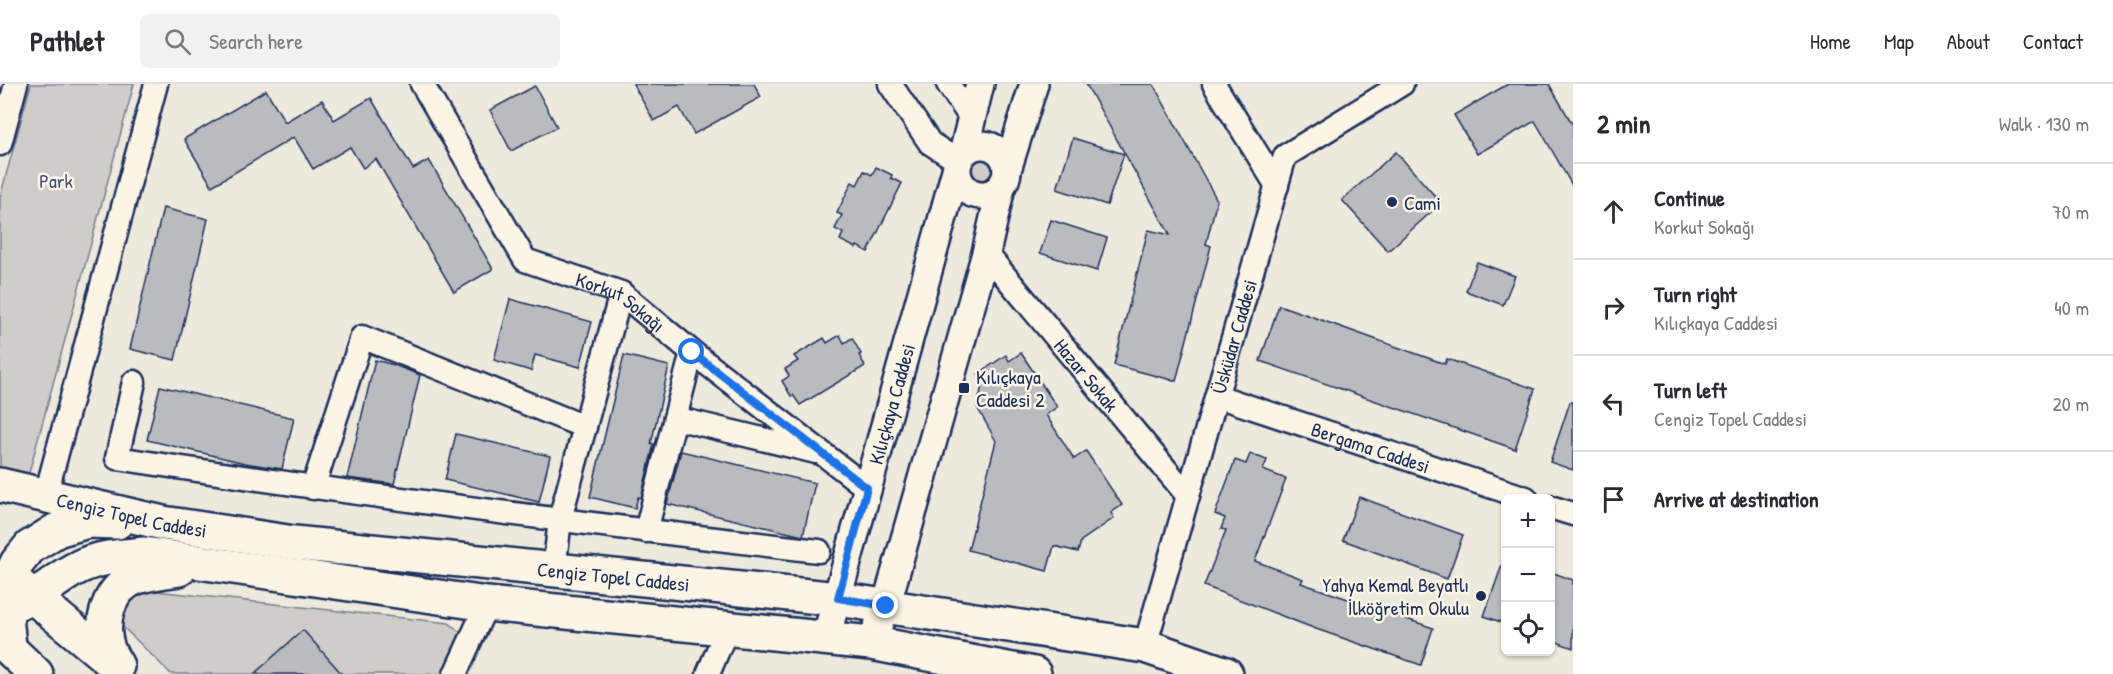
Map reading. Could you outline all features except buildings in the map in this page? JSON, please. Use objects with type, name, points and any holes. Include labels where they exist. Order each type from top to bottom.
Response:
[{"type":"main road","name":"Cengiz Topel Caddesi","points":[[0,485],[46,494],[163,524],[294,543],[838,598],[1145,646],[1226,674]]},
{"type":"main road","points":[[36,674],[4,643],[10,592],[17,563],[30,547],[57,530],[88,521],[163,524]]},
{"type":"main road","name":"Cengiz Topel Caddesi","points":[[10,592],[110,556],[144,554],[487,604],[871,643],[925,664],[1034,674]]},
{"type":"main road","points":[[121,670],[108,651],[104,633],[105,615],[111,600],[121,587],[135,578],[206,563]]},
{"type":"main road","points":[[10,592],[121,670]]},
{"type":"street","points":[[0,144],[16,84]]},
{"type":"street","points":[[46,494],[156,84]]},
{"type":"street","name":"Korkut Sokağı","points":[[422,84],[525,260],[621,293],[692,352],[867,488]]},
{"type":"street","points":[[890,84],[930,143],[959,162]]},
{"type":"street","points":[[948,84],[970,118]]},
{"type":"street","name":"Kılıçkaya Caddesi","points":[[826,638],[980,84]]},
{"type":"street","points":[[871,643],[886,606],[986,253],[1004,179],[1034,84]]},
{"type":"street","points":[[1214,84],[1277,186]]},
{"type":"street","name":"Üsküdar Caddesi","points":[[1145,646],[1285,156],[1402,84]]},
{"type":"street","points":[[987,145],[1002,154],[1006,162],[1004,179],[995,192],[977,195],[962,186],[958,179],[959,162],[969,148],[987,145]]},
{"type":"street","name":"Hazar Sokak","points":[[986,253],[1188,496]]},
{"type":"street","points":[[554,571],[560,519],[621,293]]},
{"type":"street","points":[[313,488],[362,337],[585,427]]},
{"type":"street","points":[[646,531],[692,352]]},
{"type":"street","points":[[134,382],[117,458],[313,488],[819,551]]},
{"type":"street","name":"Bergama Caddesi","points":[[1217,396],[1514,494]]},
{"type":"street","points":[[675,418],[823,453]]},
{"type":"street","points":[[1555,508],[1573,514]]},
{"type":"street","points":[[454,674],[487,604]]},
{"type":"street","points":[[708,674],[727,629]]},
{"type":"green space","name":"Park","points":[[31,84],[134,84],[20,506],[0,500],[0,197]]},
{"type":"green space","points":[[982,157],[991,161],[995,170],[991,179],[982,183],[973,179],[969,170],[973,161]]},
{"type":"green space","points":[[156,591],[449,623],[460,632],[459,640],[442,674],[171,674],[120,624],[123,608],[138,594]]},
{"type":"place","name":"Cami","points":[[1392,202]]},
{"type":"place","name":"Kılıçkaya Caddesi 2","points":[[964,388]]},
{"type":"place","name":"Yahya Kemal Beyatlı İlköğretim Okulu","points":[[1481,596]]},
{"type":"route","points":[[692,352],[867,488],[838,598],[886,606]]}]
